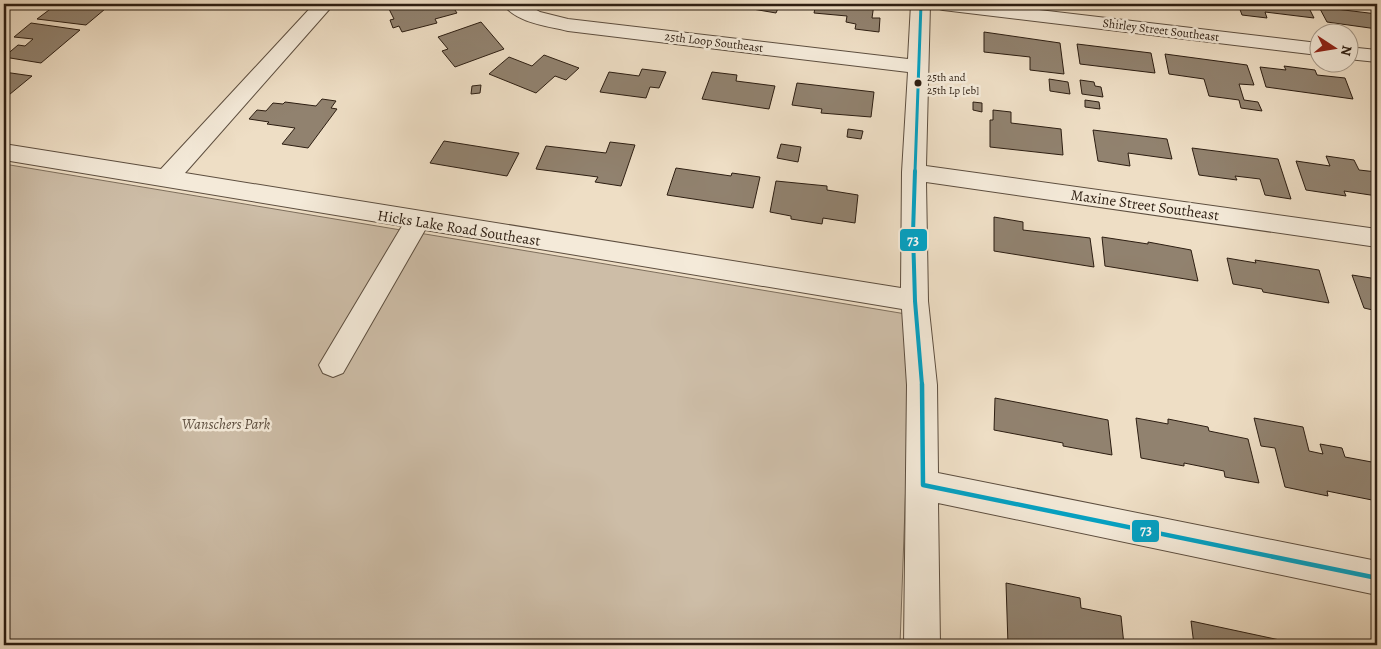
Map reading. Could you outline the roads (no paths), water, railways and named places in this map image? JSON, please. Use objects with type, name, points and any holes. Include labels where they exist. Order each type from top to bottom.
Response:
[{"type":"street","points":[[166,179],[324,4]]},
{"type":"street","name":"25th Loop Southeast","points":[[513,4],[533,16],[568,25],[919,68]]},
{"type":"street","points":[[921,4],[914,172],[915,301],[922,385],[922,645]]},
{"type":"street","name":"Shirley Street Southeast","points":[[943,4],[1308,48]]},
{"type":"street","points":[[1358,54],[1377,56]]},
{"type":"street","name":"Hicks Lake Road Southeast","points":[[4,152],[915,301]]},
{"type":"street","name":"Maxine Street Southeast","points":[[914,172],[1377,238]]},
{"type":"street","points":[[333,365],[418,221]]},
{"type":"street","points":[[923,485],[1377,578]]},
{"type":"place","name":"25th and 25th Lp [eb]","points":[[918,83]]},
{"type":"park label","name":"Wanschers Park","points":[[226,424]]}]
